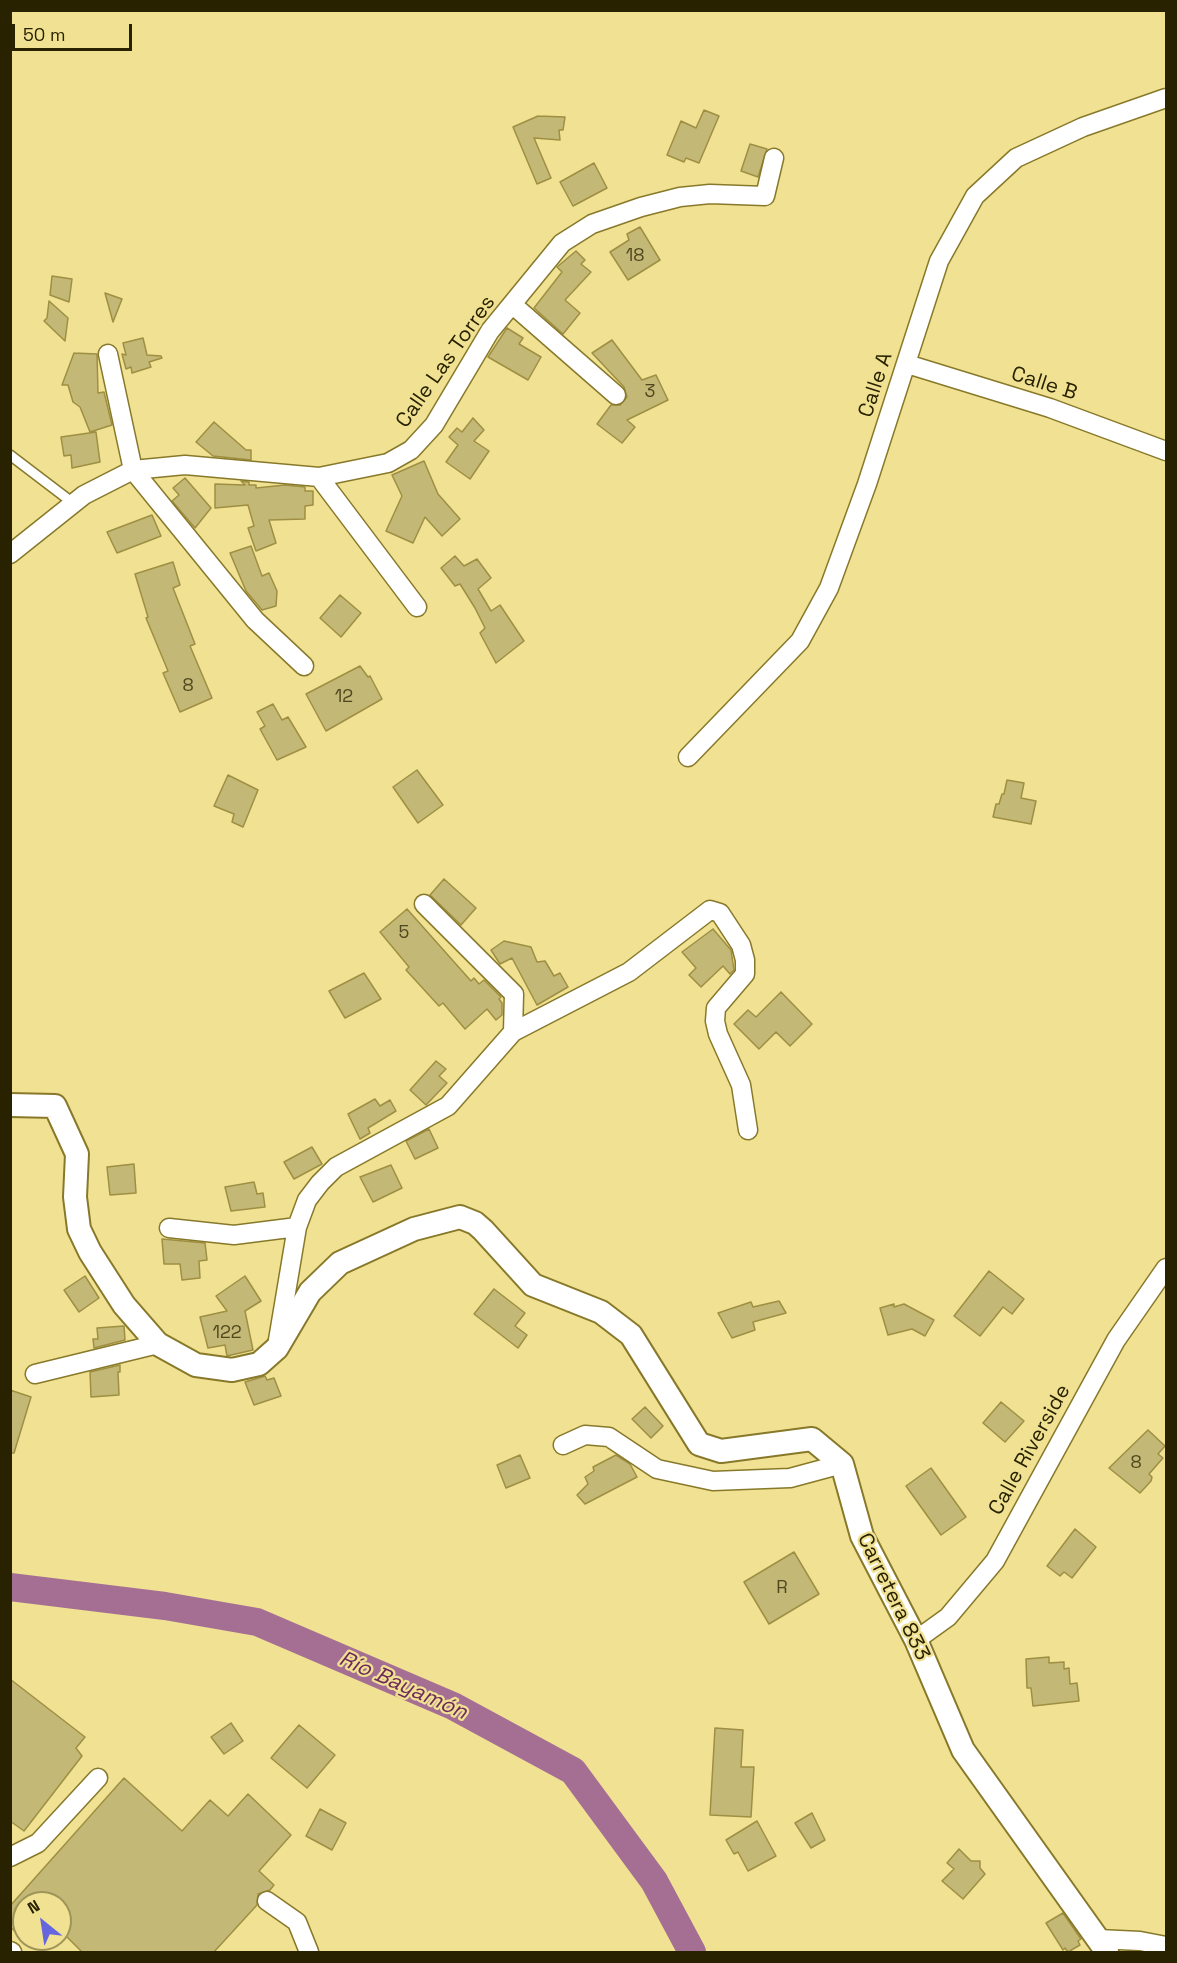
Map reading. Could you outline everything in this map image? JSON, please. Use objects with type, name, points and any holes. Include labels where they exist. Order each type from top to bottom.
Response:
[{"type":"street","name":"Calle A","points":[[688,757],[800,641],[829,588],[907,364],[939,261],[975,196],[1016,158],[1083,127],[1167,98]]},
{"type":"street","name":"Calle Las Torres","points":[[10,554],[74,503],[133,470],[185,465],[319,477],[388,463],[411,450],[434,425],[490,331],[562,243],[592,224],[641,207],[680,197],[710,194],[765,196],[774,158]]},
{"type":"street","points":[[513,305],[616,395]]},
{"type":"street","points":[[108,354],[133,470],[255,620],[303,666]]},
{"type":"street","name":"Calle B","points":[[907,364],[1050,408],[1167,451]]},
{"type":"street","points":[[319,477],[417,607]]},
{"type":"street","points":[[424,904],[514,994],[513,1032]]},
{"type":"street","points":[[277,1348],[297,1227],[307,1200],[336,1167],[448,1106],[513,1032],[629,972],[710,910],[720,912],[741,945],[745,960],[745,974],[716,1008],[716,1021],[718,1034],[741,1085],[748,1130]]},
{"type":"street","points":[[10,1105],[55,1106],[77,1154],[75,1197],[79,1229],[90,1252],[124,1305],[158,1344],[196,1365],[232,1370],[259,1364],[277,1348],[310,1292],[340,1263],[414,1229],[460,1217],[475,1222],[533,1285],[601,1312],[630,1335],[699,1444],[721,1451],[812,1439],[842,1464]]},
{"type":"street","points":[[170,1228],[234,1235],[297,1227]]},
{"type":"street","name":"Calle Riverside","points":[[916,1640],[948,1617],[995,1561],[1116,1340],[1167,1268]]},
{"type":"street","points":[[35,1374],[158,1344]]},
{"type":"street","points":[[563,1445],[585,1435],[609,1437],[657,1469],[713,1481],[790,1478],[842,1464]]},
{"type":"street","name":"Carretera 833","points":[[842,1464],[862,1536],[916,1640],[963,1750],[1103,1946]]},
{"type":"street","points":[[10,1857],[38,1843],[98,1778]]},
{"type":"street","points":[[267,1901],[297,1922],[309,1953]]},
{"type":"street","points":[[1103,1946],[1140,1941],[1167,1946]]},
{"type":"lane","points":[[10,455],[74,503]]},
{"type":"building","points":[[704,110],[719,116],[699,163],[686,158],[684,162],[667,155],[681,121],[696,128]]},
{"type":"building","points":[[538,116],[565,117],[563,130],[559,130],[560,140],[534,138],[551,178],[537,184],[513,127]]},
{"type":"building","points":[[750,144],[767,149],[758,177],[741,171]]},
{"type":"building","points":[[594,163],[607,188],[573,206],[560,182]]},
{"type":"building","points":[[640,227],[660,260],[628,280],[610,252],[629,240],[627,234]]},
{"type":"building","points":[[576,251],[585,260],[581,264],[591,272],[565,300],[580,313],[563,334],[534,308],[562,272],[557,267]]},
{"type":"building","points":[[52,276],[72,279],[69,302],[50,295]]},
{"type":"building","points":[[105,293],[122,299],[113,322]]},
{"type":"building","points":[[49,301],[68,318],[65,341],[44,321],[47,318]]},
{"type":"building","points":[[507,328],[523,338],[519,344],[541,357],[528,380],[488,357]]},
{"type":"building","points":[[143,338],[147,355],[162,358],[149,362],[151,367],[132,373],[131,367],[126,369],[122,354],[126,355],[123,343]]},
{"type":"building","points":[[612,340],[642,380],[656,375],[668,400],[627,420],[635,427],[622,443],[597,424],[611,405],[620,405],[627,397],[624,387],[592,353]]},
{"type":"building","points":[[74,353],[97,354],[98,393],[104,392],[112,425],[90,432],[80,407],[73,402],[68,385],[62,385]]},
{"type":"building","points":[[473,418],[484,430],[474,441],[489,451],[470,479],[446,462],[458,445],[449,437],[457,428],[462,432]]},
{"type":"building","points":[[214,422],[246,450],[251,450],[251,460],[213,456],[196,442]]},
{"type":"building","points":[[96,432],[100,462],[72,468],[71,455],[64,456],[61,437]]},
{"type":"building","points":[[424,461],[438,494],[460,519],[442,536],[425,517],[413,543],[386,531],[402,496],[392,475]]},
{"type":"building","points":[[185,478],[211,508],[195,528],[172,501],[179,495],[173,488]]},
{"type":"building","points":[[241,481],[249,482],[249,485],[256,485],[256,488],[285,485],[305,487],[305,491],[313,491],[313,505],[305,506],[305,519],[269,520],[276,543],[256,551],[248,528],[254,526],[248,505],[215,508],[215,484],[245,485]]},
{"type":"building","points":[[152,515],[161,536],[117,553],[107,532]]},
{"type":"building","points":[[251,546],[262,576],[269,573],[277,591],[276,606],[262,610],[246,591],[230,553]]},
{"type":"building","points":[[455,556],[464,566],[477,559],[491,578],[478,589],[491,611],[500,605],[524,641],[496,663],[480,633],[485,628],[475,608],[460,584],[455,586],[441,568]]},
{"type":"building","points":[[173,562],[180,585],[173,588],[195,644],[190,646],[212,698],[180,712],[163,673],[168,671],[146,618],[148,617],[135,574]]},
{"type":"building","points":[[340,595],[361,613],[341,637],[320,618]]},
{"type":"building","points":[[360,666],[368,677],[370,676],[382,699],[326,731],[306,694]]},
{"type":"building","points":[[273,704],[282,720],[288,717],[306,747],[277,760],[260,729],[265,726],[257,712]]},
{"type":"building","points":[[417,770],[443,805],[418,823],[393,787]]},
{"type":"building","points":[[228,775],[258,790],[243,827],[232,822],[234,814],[214,806]]},
{"type":"building","points":[[1007,780],[1024,783],[1021,798],[1036,801],[1031,824],[993,817],[996,804],[999,804],[1004,794]]},
{"type":"building","points":[[444,879],[476,908],[461,925],[430,895]]},
{"type":"building","points":[[407,909],[471,981],[474,978],[479,984],[484,980],[501,997],[499,999],[502,1003],[502,1015],[496,1020],[487,1009],[465,1029],[443,1003],[439,1006],[406,970],[409,967],[380,932]]},
{"type":"building","points":[[713,929],[731,950],[734,970],[730,974],[723,966],[701,987],[689,975],[696,968],[682,952]]},
{"type":"building","points":[[504,941],[531,947],[537,962],[545,961],[554,976],[560,973],[568,987],[537,1005],[512,958],[500,964],[491,950]]},
{"type":"building","points":[[364,973],[381,999],[345,1018],[329,991]]},
{"type":"building","points":[[781,992],[812,1024],[790,1046],[776,1032],[759,1049],[734,1024],[748,1010],[756,1017]]},
{"type":"building","points":[[436,1061],[446,1069],[439,1076],[447,1083],[426,1105],[410,1090]]},
{"type":"building","points":[[375,1099],[380,1106],[390,1100],[396,1111],[368,1128],[370,1133],[360,1139],[348,1114]]},
{"type":"building","points":[[429,1129],[438,1148],[415,1159],[406,1141]]},
{"type":"building","points":[[312,1147],[322,1164],[294,1179],[284,1162]]},
{"type":"building","points":[[134,1164],[136,1193],[110,1195],[107,1167]]},
{"type":"building","points":[[391,1165],[402,1188],[373,1202],[360,1177]]},
{"type":"building","points":[[254,1182],[257,1194],[263,1193],[265,1207],[231,1211],[225,1187]]},
{"type":"building","points":[[162,1239],[205,1243],[207,1260],[199,1261],[200,1278],[182,1280],[180,1264],[164,1264]]},
{"type":"building","points":[[989,1271],[1024,1299],[1012,1314],[1003,1307],[980,1336],[954,1316]]},
{"type":"building","points":[[85,1276],[99,1298],[79,1312],[64,1290]]},
{"type":"building","points":[[245,1276],[261,1301],[245,1311],[253,1350],[227,1356],[225,1345],[208,1348],[200,1317],[227,1311],[216,1296]]},
{"type":"building","points":[[494,1289],[525,1313],[515,1326],[527,1335],[518,1348],[474,1314]]},
{"type":"building","points":[[779,1301],[786,1313],[753,1322],[755,1330],[732,1338],[718,1313],[751,1302],[753,1307]]},
{"type":"building","points":[[894,1304],[894,1307],[904,1304],[934,1320],[925,1336],[912,1329],[888,1335],[880,1308]]},
{"type":"building","points":[[124,1326],[125,1340],[94,1348],[93,1339],[98,1339],[97,1328]]},
{"type":"building","points":[[120,1365],[119,1395],[91,1397],[90,1372]]},
{"type":"building","points":[[265,1376],[267,1380],[274,1378],[281,1396],[254,1405],[245,1382]]},
{"type":"building","points":[[10,1390],[31,1397],[14,1453],[10,1453]]},
{"type":"building","points":[[1001,1402],[1024,1421],[1005,1442],[983,1423]]},
{"type":"building","points":[[645,1407],[663,1426],[651,1438],[632,1419]]},
{"type":"building","points":[[1148,1430],[1165,1446],[1158,1454],[1163,1458],[1149,1474],[1152,1477],[1151,1481],[1140,1493],[1109,1468]]},
{"type":"building","points":[[520,1455],[530,1478],[506,1488],[497,1465]]},
{"type":"building","points":[[616,1455],[630,1464],[637,1477],[585,1504],[577,1495],[588,1484],[585,1477],[594,1471],[593,1467]]},
{"type":"building","points":[[931,1468],[966,1517],[941,1535],[906,1486]]},
{"type":"building","points":[[1075,1529],[1096,1547],[1072,1578],[1064,1572],[1060,1576],[1047,1566]]},
{"type":"building","points":[[794,1552],[819,1594],[769,1624],[744,1582]]},
{"type":"building","points":[[1049,1657],[1049,1663],[1064,1662],[1064,1669],[1069,1668],[1070,1684],[1077,1683],[1079,1701],[1033,1706],[1031,1688],[1027,1688],[1026,1659]]},
{"type":"building","points":[[10,1679],[85,1737],[76,1748],[82,1756],[24,1831],[10,1821]]},
{"type":"building","points":[[231,1723],[243,1741],[224,1754],[211,1737]]},
{"type":"building","points":[[299,1725],[335,1755],[307,1788],[271,1758]]},
{"type":"building","points":[[715,1728],[743,1730],[741,1767],[754,1767],[751,1817],[710,1815]]},
{"type":"building","points":[[124,1778],[182,1831],[210,1800],[228,1816],[248,1794],[291,1835],[259,1871],[274,1885],[270,1890],[258,1894],[257,1905],[213,1953],[83,1953],[72,1942],[72,1891],[23,1891]]},
{"type":"building","points":[[320,1809],[346,1823],[332,1850],[306,1836]]},
{"type":"building","points":[[812,1813],[825,1840],[811,1848],[795,1823]]},
{"type":"building","points":[[757,1821],[776,1856],[748,1871],[738,1852],[734,1854],[726,1840]]},
{"type":"building","points":[[959,1849],[971,1861],[980,1861],[980,1868],[985,1874],[963,1899],[942,1881],[954,1869],[947,1863]]},
{"type":"building","points":[[12,1904],[12,1929],[10,1927],[10,1906]]},
{"type":"building","points":[[1063,1913],[1081,1939],[1078,1941],[1080,1945],[1068,1952],[1065,1948],[1063,1950],[1046,1923]]},
{"type":"waterway","name":"Río Bayamón","points":[[10,1587],[165,1606],[257,1622],[453,1706],[573,1771],[654,1881],[692,1952]]}]
